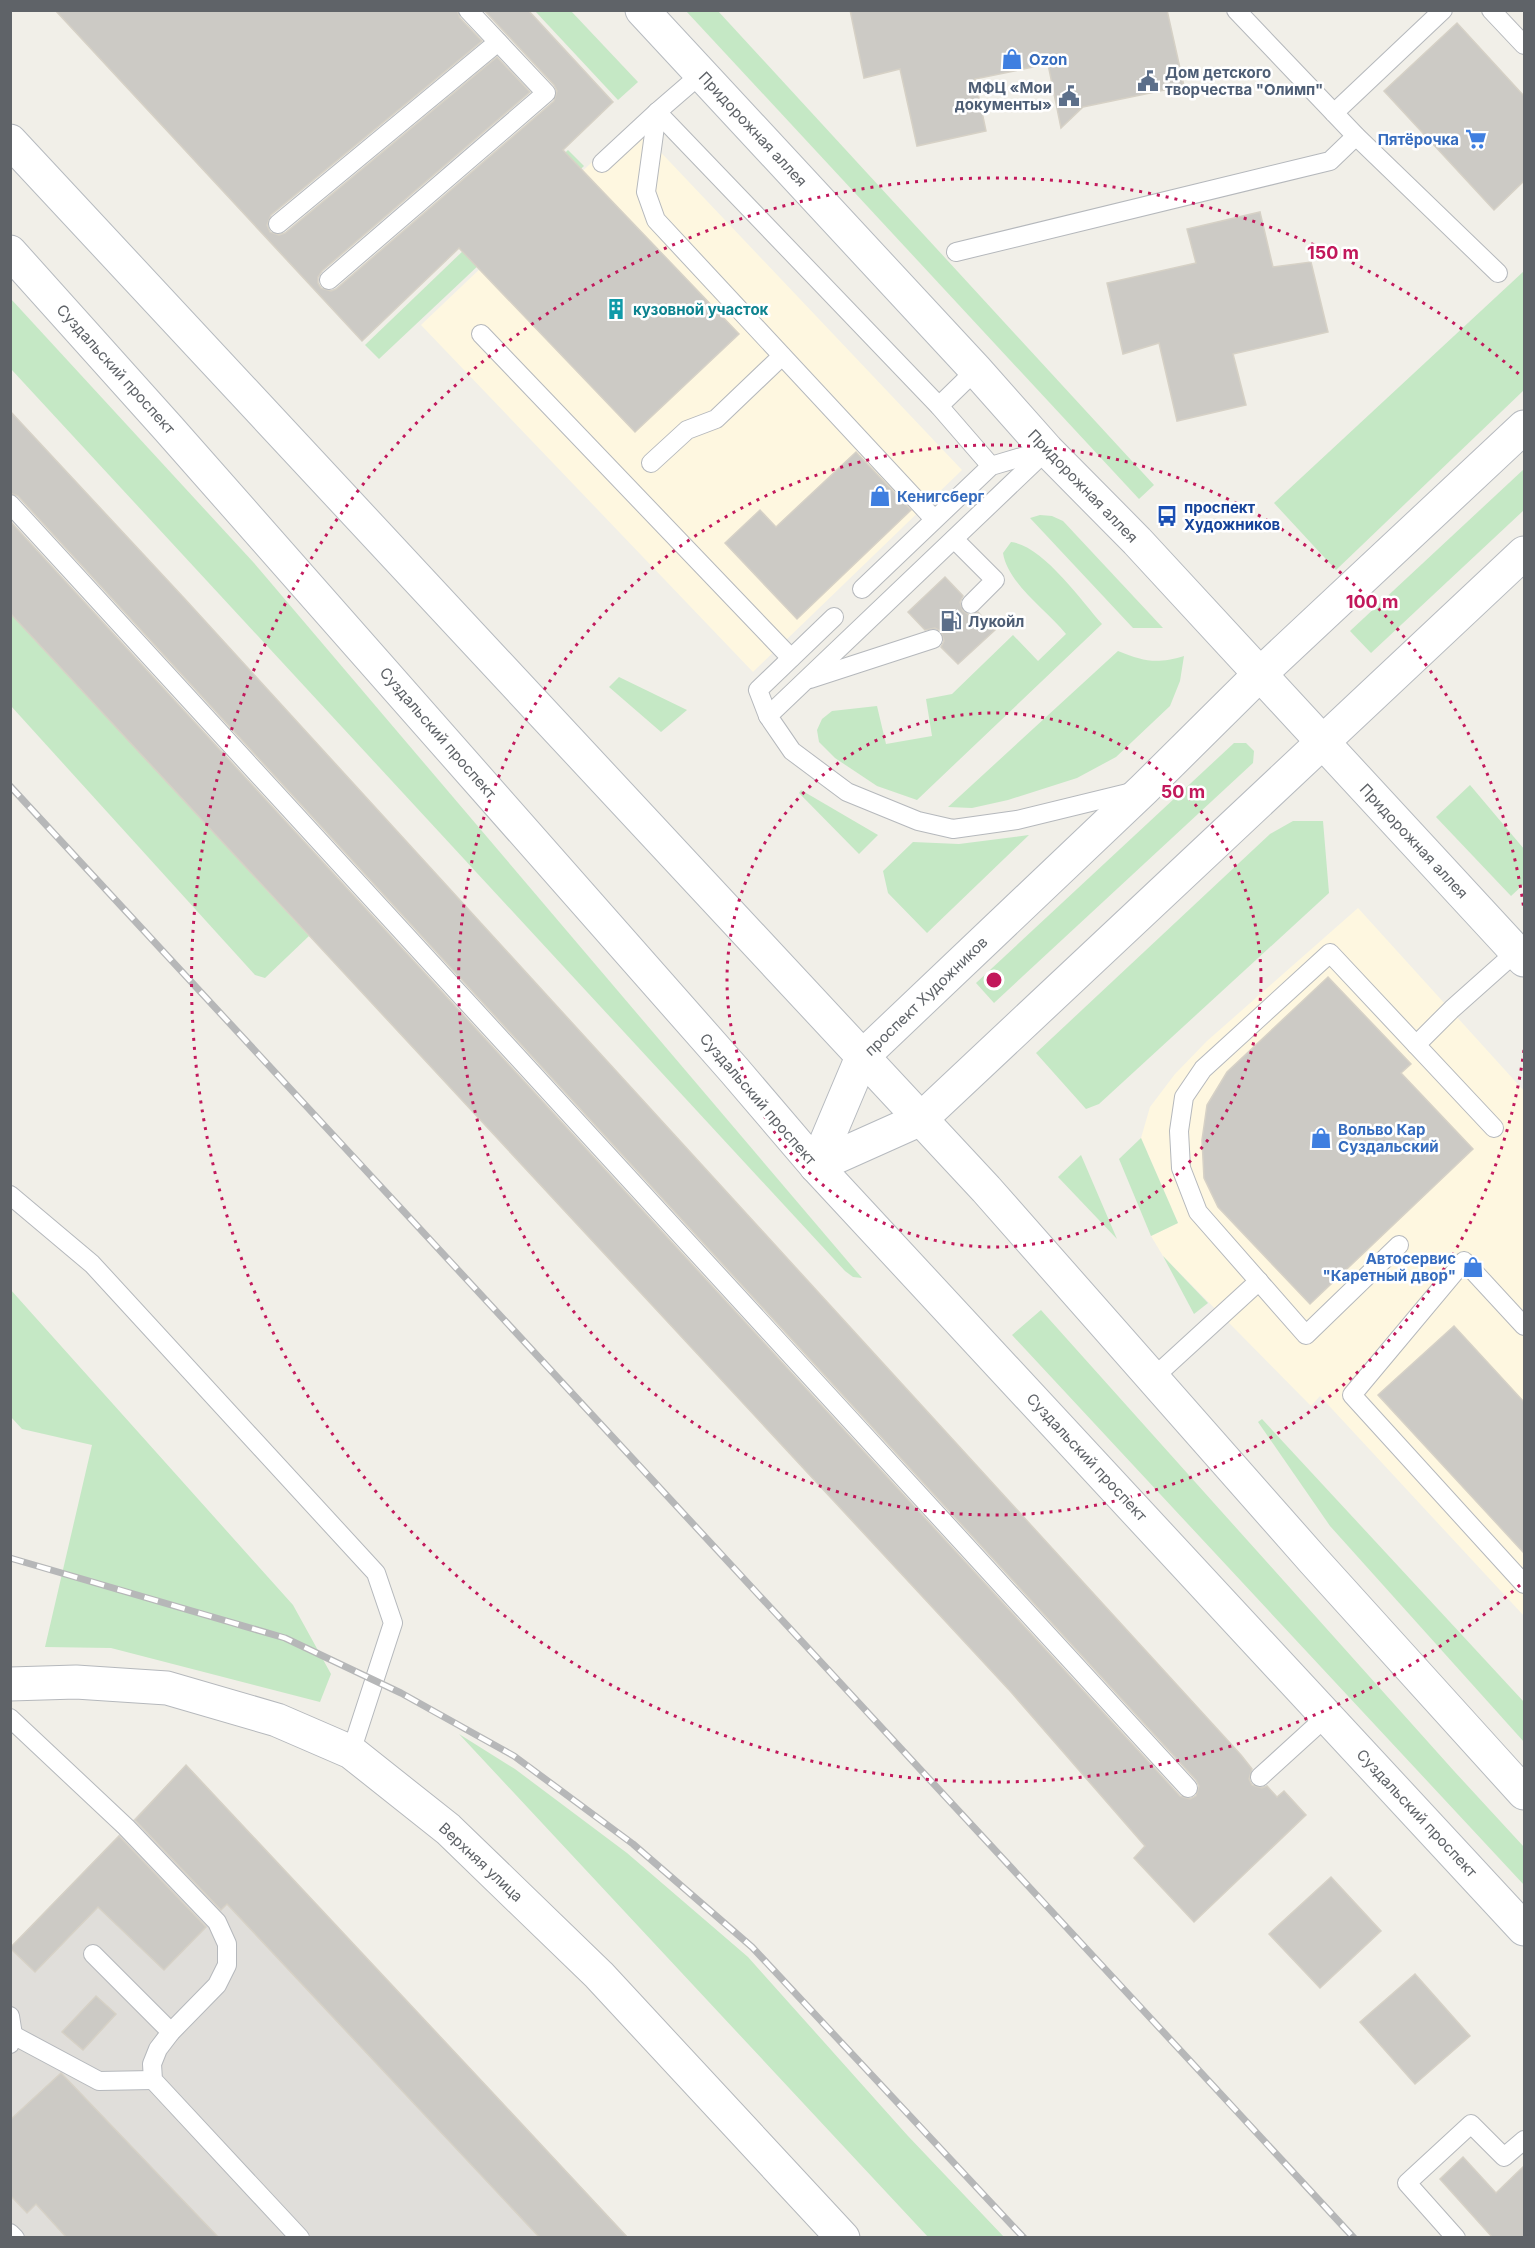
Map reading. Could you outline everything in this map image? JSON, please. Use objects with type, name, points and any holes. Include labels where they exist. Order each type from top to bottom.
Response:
[{"type":"main road","name":"Придорожная аллея","points":[[642,10],[976,370],[1047,450],[1137,541],[1520,956]]},
{"type":"main road","points":[[10,141],[1021,1228],[1314,1561],[1524,1793]]},
{"type":"main road","name":"Суздальский проспект","points":[[10,252],[226,492],[816,1166],[1524,1929]]},
{"type":"main road","name":"проспект Художников","points":[[816,1166],[862,1057],[1144,789],[1259,675],[1524,427]]},
{"type":"main road","points":[[816,1166],[921,1119],[1524,553]]},
{"type":"main road","name":"Верхняя улица","points":[[10,1684],[76,1682],[167,1688],[278,1720],[351,1752],[448,1829],[599,1975],[843,2238]]},
{"type":"lane","points":[[329,280],[546,93],[468,10]]},
{"type":"lane","points":[[1236,10],[1356,136],[1498,273]]},
{"type":"lane","points":[[1334,113],[1443,10]]},
{"type":"lane","points":[[1491,10],[1524,45]]},
{"type":"lane","points":[[278,224],[498,42]]},
{"type":"lane","points":[[603,163],[701,74]]},
{"type":"lane","points":[[657,112],[646,192],[656,220],[934,519]]},
{"type":"lane","points":[[657,112],[939,406],[991,466]]},
{"type":"lane","points":[[956,252],[1330,161],[1356,136]]},
{"type":"lane","points":[[481,334],[791,658]]},
{"type":"lane","points":[[651,463],[687,429],[716,419],[782,356]]},
{"type":"lane","points":[[939,406],[976,370]]},
{"type":"lane","points":[[768,716],[1047,450]]},
{"type":"lane","points":[[862,590],[991,466],[1047,450]]},
{"type":"lane","points":[[10,504],[1188,1788]]},
{"type":"lane","points":[[954,539],[995,580],[971,604]]},
{"type":"lane","points":[[834,617],[758,690],[768,716],[792,751],[847,792],[918,821],[952,829],[1017,820],[1144,789]]},
{"type":"lane","points":[[806,680],[933,639]]},
{"type":"lane","points":[[1399,1245],[1306,1335],[1198,1212],[1181,1168],[1179,1131],[1184,1097],[1203,1069],[1330,953],[1494,1128]]},
{"type":"lane","points":[[1416,1045],[1452,1009],[1520,956]]},
{"type":"lane","points":[[10,1195],[92,1264],[375,1573],[393,1623],[351,1752]]},
{"type":"lane","points":[[1524,1326],[1464,1261],[1352,1395],[1524,1584]]},
{"type":"lane","points":[[1153,1378],[1259,1281]]},
{"type":"lane","points":[[1260,1778],[1327,1716]]},
{"type":"lane","points":[[10,1718],[126,1827],[217,1922],[227,1944],[226,1965],[217,1985],[171,2032],[158,2049],[153,2064],[153,2080],[300,2238]]},
{"type":"lane","points":[[93,1954],[171,2032]]},
{"type":"lane","points":[[10,2016],[12,2040],[99,2081],[153,2080]]},
{"type":"lane","points":[[1456,2238],[1407,2183],[1471,2124],[1504,2157],[1524,2140]]},
{"type":"lane","points":[[10,2233],[15,2238]]},
{"type":"shaded area","points":[[633,123],[962,470],[753,672],[421,325]]},
{"type":"shaded area","points":[[1358,908],[1524,1091],[1524,1616],[1320,1396],[1311,1406],[1163,1256],[1151,1236],[1178,1223],[1141,1138],[1150,1107],[1175,1074],[1207,1041]]},
{"type":"shaded area","points":[[186,1765],[628,2237],[11,2237],[10,1948]]},
{"type":"green space","points":[[535,11],[571,11],[638,82],[618,100]]},
{"type":"green space","points":[[686,11],[718,11],[1154,485],[1139,499]]},
{"type":"green space","points":[[568,150],[584,166],[379,359],[365,345]]},
{"type":"green space","points":[[1524,271],[1524,390],[1336,570],[1274,503]]},
{"type":"green space","points":[[11,299],[254,563],[862,1278],[853,1277],[845,1271],[11,369]]},
{"type":"green space","points":[[1524,469],[1524,510],[1371,653],[1350,631]]},
{"type":"green space","points":[[1040,515],[1052,516],[1063,521],[1163,628],[1133,628],[1030,518]]},
{"type":"green space","points":[[1011,542],[1023,545],[1048,563],[1102,624],[917,800],[877,786],[835,758],[819,742],[817,730],[822,719],[832,711],[877,706],[886,744],[932,736],[926,699],[952,694],[1013,635],[1038,661],[1066,634],[1012,575],[1003,553]]},
{"type":"green space","points":[[11,613],[309,936],[265,978],[255,975],[11,706]]},
{"type":"green space","points":[[1118,651],[1151,661],[1184,656],[1180,681],[1170,706],[1116,757],[1077,778],[1008,800],[972,808],[948,807]]},
{"type":"green space","points":[[619,677],[687,710],[661,732],[609,687]]},
{"type":"green space","points":[[1234,743],[1246,743],[1254,751],[1253,763],[994,1003],[976,983]]},
{"type":"green space","points":[[1470,785],[1524,849],[1524,884],[1511,896],[1436,817]]},
{"type":"green space","points":[[801,790],[878,835],[859,854],[799,793]]},
{"type":"green space","points":[[1293,821],[1323,821],[1329,893],[1099,1104],[1086,1109],[1036,1053],[1270,834]]},
{"type":"green space","points":[[1029,835],[927,933],[888,893],[883,871],[913,842],[959,844]]},
{"type":"green space","points":[[1141,1138],[1178,1223],[1151,1236],[1119,1159]]},
{"type":"green space","points":[[1081,1155],[1117,1239],[1058,1177]]},
{"type":"green space","points":[[1163,1256],[1208,1303],[1194,1314]]},
{"type":"green space","points":[[10,1289],[293,1605],[331,1674],[320,1702],[111,1648],[45,1647],[92,1445],[22,1429],[11,1417]]},
{"type":"green space","points":[[1041,1310],[1524,1847],[1524,1885],[1012,1335]]},
{"type":"green space","points":[[1262,1419],[1524,1702],[1524,1742],[1330,1526],[1258,1422]]},
{"type":"green space","points":[[459,1734],[515,1769],[627,1853],[748,1957],[908,2136],[1004,2237],[928,2237]]},
{"type":"building","points":[[55,10],[457,10],[460,18],[482,41],[271,215],[267,225],[270,232],[279,235],[285,233],[497,57],[530,92],[322,271],[318,277],[318,283],[321,288],[331,291],[554,101],[557,91],[554,85],[484,10],[528,10],[613,102],[563,150],[739,334],[635,432],[459,248],[362,341]]},
{"type":"building","points":[[850,10],[1167,10],[1184,86],[1083,107],[1061,128],[1048,64],[975,79],[986,131],[917,146],[900,69],[864,78]]},
{"type":"building","name":"Пятёрочка","points":[[1457,23],[1524,96],[1524,181],[1494,210],[1384,91]]},
{"type":"building","points":[[1260,212],[1273,267],[1311,262],[1328,332],[1233,354],[1246,405],[1177,421],[1159,343],[1123,354],[1107,283],[1196,263],[1187,229]]},
{"type":"building","points":[[10,411],[184,598],[1241,1755],[1252,1769],[1249,1779],[1252,1785],[1262,1788],[1267,1786],[1277,1797],[1284,1791],[1306,1815],[1194,1922],[1134,1858],[1145,1846],[1011,1692],[10,613],[10,521],[1180,1796],[1190,1799],[1196,1796],[1199,1786],[1196,1780],[18,496],[10,493]]},
{"type":"building","points":[[856,452],[911,510],[797,619],[725,543],[760,510],[776,527]]},
{"type":"building","name":"Лукойл","points":[[945,577],[963,596],[960,602],[963,611],[969,615],[978,612],[995,630],[958,664],[941,647],[944,641],[941,631],[935,628],[925,630],[908,612]]},
{"type":"building","points":[[1328,977],[1411,1064],[1401,1073],[1473,1149],[1310,1304],[1218,1207],[1204,1178],[1202,1140],[1207,1105],[1227,1072]]},
{"type":"building","points":[[1454,1326],[1524,1402],[1524,1553],[1378,1395]]},
{"type":"building","points":[[186,1765],[628,2238],[540,2238],[227,1904],[221,1910],[135,1820]]},
{"type":"building","points":[[119,1836],[206,1927],[164,1970],[98,1907],[35,1972],[10,1948]]},
{"type":"building","points":[[1331,1877],[1381,1931],[1320,1988],[1269,1934]]},
{"type":"building","points":[[1415,1974],[1470,2036],[1415,2084],[1360,2022]]},
{"type":"building","points":[[96,1996],[116,2014],[83,2050],[62,2032]]},
{"type":"building","points":[[61,2073],[219,2238],[67,2238],[36,2204],[27,2213],[10,2195],[10,2120]]},
{"type":"building","points":[[1463,2157],[1496,2193],[1524,2166],[1524,2238],[1493,2238],[1440,2179]]},
{"type":"railway","points":[[10,786],[1354,2238]]},
{"type":"railway","points":[[10,1558],[285,1638],[401,1693],[514,1756],[633,1844],[752,1947],[1024,2238]]},
{"type":"place","name":"Ozon","points":[[1012,59]]},
{"type":"place","name":"Дом детского творчества \"Олимп\"","points":[[1148,81]]},
{"type":"place","name":"МФЦ «Мои документы»","points":[[1069,96]]},
{"type":"place","name":"Пятёрочка","points":[[1476,139]]},
{"type":"place","name":"кузовной участок","points":[[616,309]]},
{"type":"place","name":"Кенигсберг","points":[[880,496]]},
{"type":"place","name":"проспект Художников","points":[[1167,516]]},
{"type":"place","name":"Лукойл","points":[[951,621]]},
{"type":"place","name":"Вольво Кар Суздальский","points":[[1321,1138]]},
{"type":"place","name":"Автосервис \"Каретный двор\"","points":[[1473,1267]]}]
